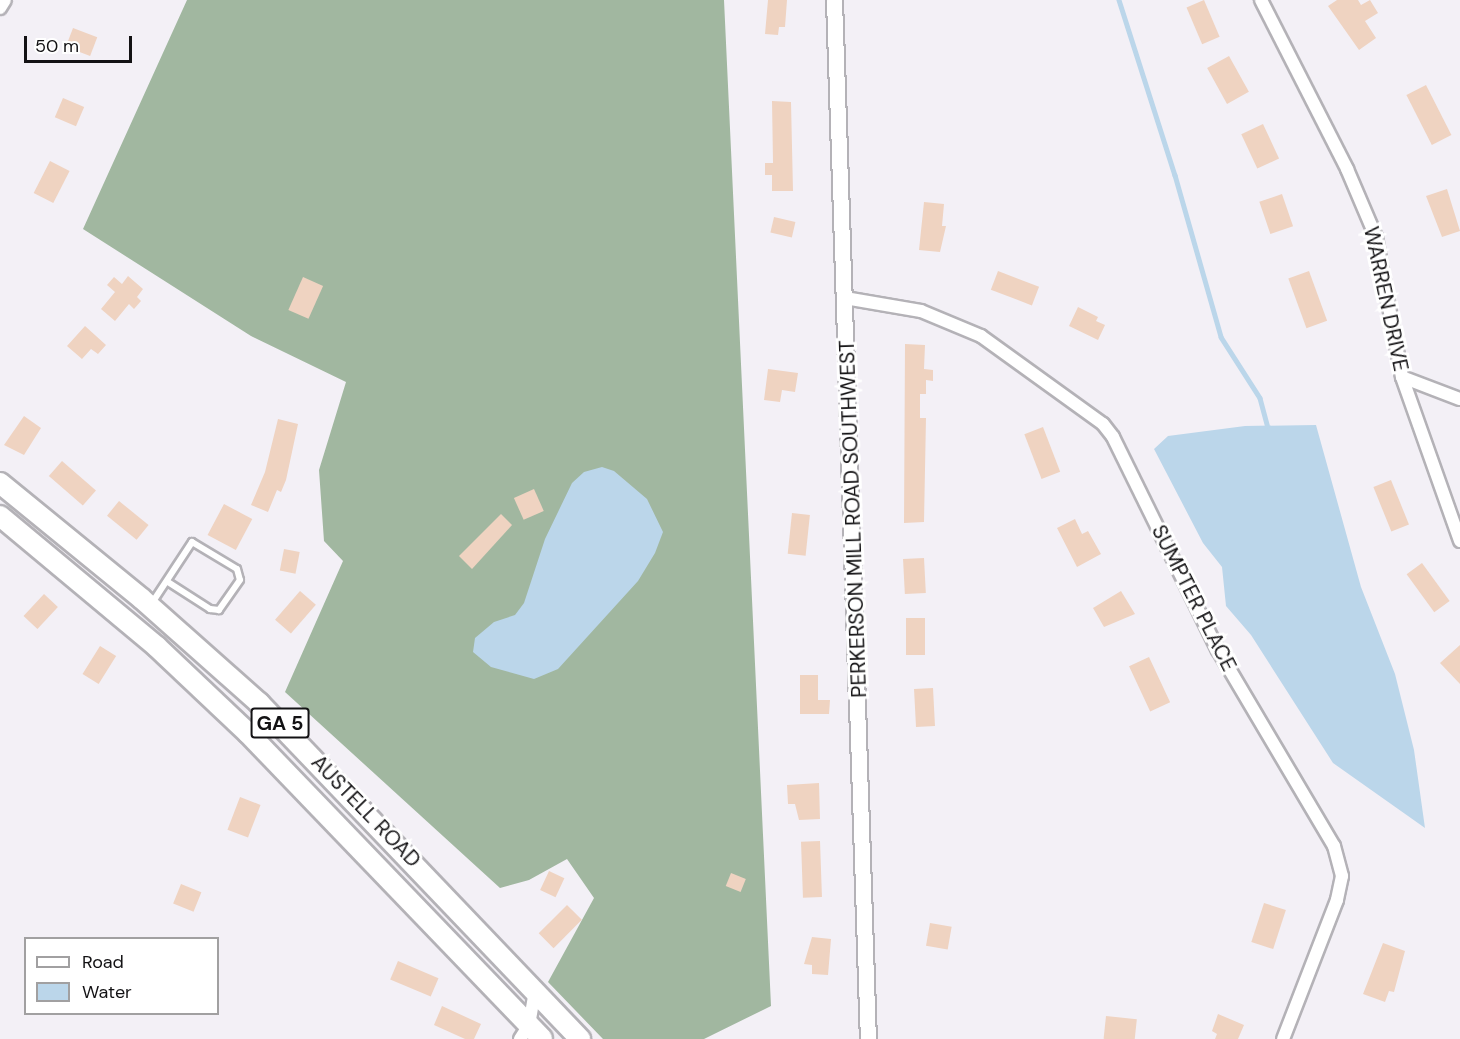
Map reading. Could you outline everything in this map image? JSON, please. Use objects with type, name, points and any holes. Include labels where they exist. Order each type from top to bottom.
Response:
[{"type":"main road","name":"AUSTELL ROAD","points":[[0,483],[149,605],[305,748],[580,1039]]},
{"type":"main road","name":"AUSTELL ROAD","points":[[0,516],[157,647],[248,733],[530,1034]]},
{"type":"street","points":[[0,8],[5,0]]},
{"type":"street","name":"PERKERSON MILL ROAD SOUTHWEST","points":[[834,0],[868,1039]]},
{"type":"street","name":"WARREN DRIVE","points":[[1261,0],[1347,169],[1376,237],[1402,377],[1460,541]]},
{"type":"street","name":"SUMPTER PLACE","points":[[845,298],[921,312],[981,336],[1103,424],[1113,437],[1218,650],[1334,846],[1342,876],[1337,900],[1283,1039]]},
{"type":"street","points":[[1402,377],[1460,399]]},
{"type":"street","points":[[530,1034],[535,991]]},
{"type":"lane","points":[[149,605],[168,582],[192,542],[237,569],[240,580],[219,610],[210,609],[168,582]]},
{"type":"green space","points":[[187,0],[724,0],[771,1006],[704,1039],[603,1039],[548,982],[594,898],[567,859],[529,880],[500,888],[285,692],[343,561],[324,541],[319,470],[346,382],[251,336],[83,229]]},
{"type":"water","points":[[1316,425],[1361,587],[1395,674],[1414,750],[1425,828],[1333,763],[1251,635],[1226,606],[1222,567],[1203,543],[1154,449],[1168,436],[1245,426]]},
{"type":"water","points":[[602,467],[614,471],[647,499],[663,532],[655,553],[638,581],[558,669],[534,679],[491,667],[473,652],[475,638],[494,622],[515,615],[524,603],[545,539],[572,483],[584,472]]},
{"type":"building","points":[[768,0],[787,0],[785,27],[779,27],[778,35],[765,34]]},
{"type":"building","points":[[1204,0],[1220,37],[1202,44],[1187,7]]},
{"type":"building","points":[[1337,0],[1358,0],[1361,5],[1370,0],[1378,13],[1365,21],[1376,38],[1359,50],[1328,6]]},
{"type":"building","points":[[73,28],[97,37],[90,56],[66,47]]},
{"type":"building","points":[[1229,56],[1249,92],[1227,104],[1207,68]]},
{"type":"building","points":[[1426,85],[1451,135],[1432,145],[1406,95]]},
{"type":"building","points":[[63,98],[84,107],[76,126],[55,117]]},
{"type":"building","points":[[772,101],[791,102],[793,191],[772,191],[772,175],[765,175],[765,163],[773,163]]},
{"type":"building","points":[[1263,124],[1279,158],[1257,169],[1241,134]]},
{"type":"building","points":[[50,161],[70,171],[53,203],[34,193]]},
{"type":"building","points":[[1447,189],[1460,231],[1442,237],[1426,196]]},
{"type":"building","points":[[1282,194],[1293,226],[1270,234],[1259,202]]},
{"type":"building","points":[[924,202],[944,204],[942,226],[946,226],[940,252],[919,250]]},
{"type":"building","points":[[774,217],[795,222],[792,238],[770,233]]},
{"type":"building","points":[[998,271],[1039,287],[1032,305],[991,290]]},
{"type":"building","points":[[1309,271],[1327,321],[1306,328],[1288,279]]},
{"type":"building","points":[[128,276],[143,289],[137,297],[141,301],[134,309],[129,304],[115,321],[101,309],[115,292],[107,285],[114,277],[122,284]]},
{"type":"building","points":[[303,277],[323,286],[308,319],[288,310]]},
{"type":"building","points":[[1078,307],[1098,317],[1096,321],[1105,325],[1098,340],[1069,326]]},
{"type":"building","points":[[85,326],[106,345],[98,354],[91,349],[82,359],[67,346]]},
{"type":"building","points":[[905,344],[925,345],[924,369],[933,370],[933,381],[926,380],[926,394],[920,394],[920,418],[926,418],[924,522],[904,523]]},
{"type":"building","points":[[768,369],[798,373],[795,392],[782,390],[780,402],[764,400]]},
{"type":"building","points":[[24,416],[41,428],[24,455],[4,445]]},
{"type":"building","points":[[278,419],[298,424],[286,480],[281,492],[277,490],[268,512],[251,505],[265,472]]},
{"type":"building","points":[[1043,427],[1060,472],[1042,479],[1024,434]]},
{"type":"building","points":[[62,461],[96,491],[83,506],[49,476]]},
{"type":"building","points":[[1391,480],[1409,525],[1391,532],[1373,487]]},
{"type":"building","points":[[534,489],[544,511],[524,520],[514,498]]},
{"type":"building","points":[[119,501],[149,525],[137,540],[107,516]]},
{"type":"building","points":[[224,504],[252,519],[236,550],[208,535]]},
{"type":"building","points":[[792,513],[810,515],[806,556],[788,554]]},
{"type":"building","points":[[501,514],[512,525],[472,569],[459,556]]},
{"type":"building","points":[[1075,519],[1082,534],[1088,531],[1101,554],[1077,567],[1057,528]]},
{"type":"building","points":[[284,549],[300,552],[296,574],[280,571]]},
{"type":"building","points":[[924,558],[926,593],[905,594],[903,559]]},
{"type":"building","points":[[1422,563],[1450,601],[1434,612],[1407,574]]},
{"type":"building","points":[[300,591],[316,605],[291,633],[275,620]]},
{"type":"building","points":[[1121,591],[1135,614],[1104,627],[1093,608]]},
{"type":"building","points":[[44,594],[58,607],[37,629],[24,616]]},
{"type":"building","points":[[906,618],[925,618],[925,655],[906,655]]},
{"type":"building","points":[[1460,645],[1460,684],[1440,663]]},
{"type":"building","points":[[100,646],[116,656],[99,684],[83,674]]},
{"type":"building","points":[[1149,657],[1170,702],[1150,712],[1129,666]]},
{"type":"building","points":[[800,675],[818,675],[818,700],[830,700],[829,714],[800,714]]},
{"type":"building","points":[[933,688],[935,726],[916,727],[914,689]]},
{"type":"building","points":[[819,783],[820,819],[799,820],[795,804],[788,804],[787,785]]},
{"type":"building","points":[[240,797],[261,805],[248,838],[227,830]]},
{"type":"building","points":[[820,841],[822,897],[803,898],[801,842]]},
{"type":"building","points":[[549,871],[564,878],[556,897],[540,890]]},
{"type":"building","points":[[731,873],[746,879],[741,892],[726,886]]},
{"type":"building","points":[[181,884],[201,892],[194,912],[173,903]]},
{"type":"building","points":[[1264,903],[1286,910],[1273,949],[1251,942]]},
{"type":"building","points":[[567,905],[582,920],[554,948],[539,933]]},
{"type":"building","points":[[930,923],[952,927],[948,949],[926,946]]},
{"type":"building","points":[[812,937],[831,939],[828,975],[812,974],[812,965],[804,964]]},
{"type":"building","points":[[1383,943],[1405,951],[1394,992],[1389,991],[1385,1002],[1363,994]]},
{"type":"building","points":[[398,961],[439,978],[431,997],[390,979]]},
{"type":"building","points":[[442,1006],[481,1024],[474,1039],[465,1039],[434,1025]]},
{"type":"building","points":[[1218,1014],[1244,1025],[1238,1039],[1215,1039],[1217,1034],[1212,1031]]},
{"type":"building","points":[[1106,1016],[1137,1019],[1135,1039],[1104,1039]]},
{"type":"waterway","points":[[1119,0],[1175,175],[1221,337],[1260,398],[1267,425]]}]
